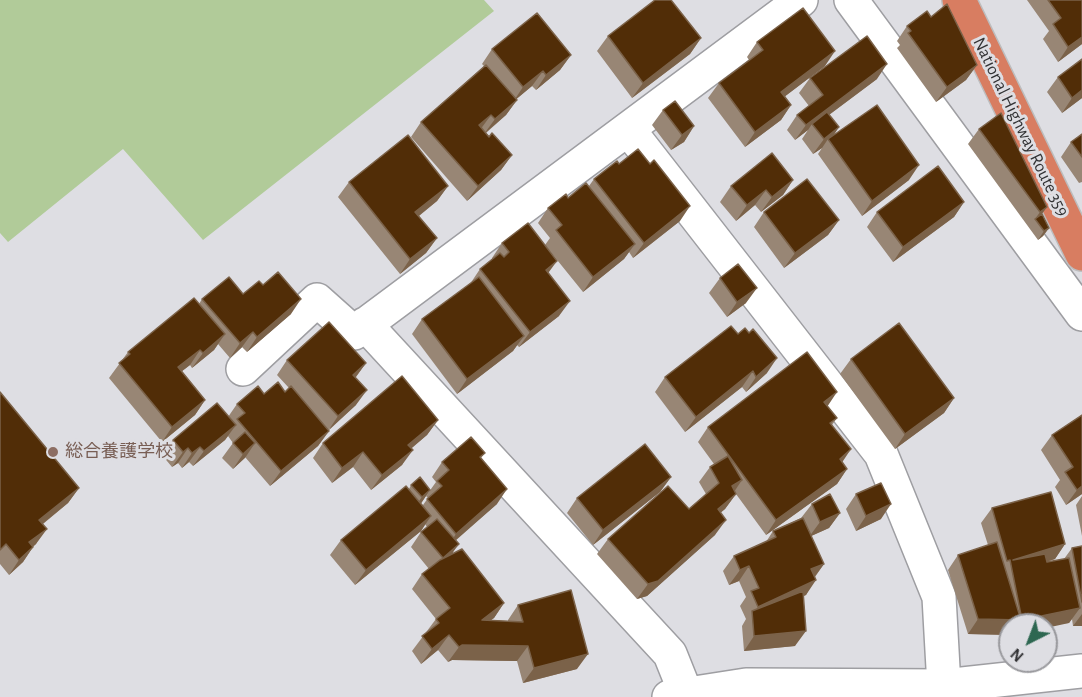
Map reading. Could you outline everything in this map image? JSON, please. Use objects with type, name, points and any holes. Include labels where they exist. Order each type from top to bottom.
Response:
[{"type":"highway","name":"National Highway Route 359","points":[[959,0],[1082,254]]},
{"type":"street","points":[[243,369],[317,300],[354,333],[801,0]]},
{"type":"street","points":[[851,0],[1082,314]]},
{"type":"street","points":[[628,129],[881,454],[939,597],[946,691]]},
{"type":"street","points":[[365,324],[670,654],[678,696],[746,685],[946,691]]},
{"type":"street","points":[[905,697],[1082,671]]},
{"type":"green space","points":[[0,0],[484,0],[494,11],[203,240],[123,149],[8,242],[0,233]]},
{"type":"building","points":[[655,0],[671,0],[701,38],[643,83],[608,36]]},
{"type":"building","points":[[1048,0],[1082,0],[1082,37],[1068,47],[1053,24],[1061,18]]},
{"type":"building","points":[[947,4],[977,65],[947,87],[908,33],[911,31],[907,26],[927,11],[931,17]]},
{"type":"building","points":[[803,8],[835,51],[781,92],[791,105],[755,132],[719,83],[763,50],[757,42]]},
{"type":"building","points":[[537,13],[571,55],[546,75],[543,71],[523,87],[492,49]]},
{"type":"building","points":[[867,36],[887,64],[806,125],[797,115],[823,95],[810,78]]},
{"type":"building","points":[[1082,59],[1082,90],[1072,98],[1058,77]]},
{"type":"building","points":[[486,65],[517,100],[495,119],[491,115],[479,125],[489,137],[492,133],[512,155],[478,186],[421,122]]},
{"type":"building","points":[[675,101],[694,126],[682,135],[663,110]]},
{"type":"building","points":[[877,105],[919,165],[872,201],[828,139]]},
{"type":"building","points":[[827,112],[839,127],[824,139],[812,124]]},
{"type":"building","points":[[1001,113],[1047,207],[1040,212],[979,129]]},
{"type":"building","points":[[1082,134],[1082,157],[1071,142]]},
{"type":"building","points":[[408,135],[448,186],[415,212],[437,238],[410,259],[349,182]]},
{"type":"building","points":[[638,149],[650,164],[654,160],[690,206],[644,243],[594,179],[617,161],[619,164]]},
{"type":"building","points":[[772,153],[793,180],[772,197],[766,190],[747,205],[731,186]]},
{"type":"building","points":[[938,166],[964,202],[903,247],[877,212]]},
{"type":"building","points":[[807,179],[839,220],[795,253],[764,212]]},
{"type":"building","points":[[586,183],[635,244],[593,277],[556,230],[562,225],[548,208],[566,194],[568,198]]},
{"type":"building","points":[[1042,214],[1049,228],[1044,231],[1035,219]]},
{"type":"building","points":[[528,223],[557,261],[546,270],[570,301],[530,332],[480,269],[500,253],[504,257],[509,252],[502,243]]},
{"type":"building","points":[[738,264],[757,288],[737,302],[720,278]]},
{"type":"building","points":[[278,272],[301,299],[257,337],[253,332],[240,343],[202,299],[229,277],[243,294],[259,281],[263,285]]},
{"type":"building","points":[[479,277],[524,336],[467,379],[422,319]]},
{"type":"building","points":[[194,298],[225,334],[203,353],[200,350],[178,367],[205,400],[172,427],[119,363],[130,354],[128,352]]},
{"type":"building","points":[[329,322],[366,363],[353,375],[367,390],[338,416],[287,360]]},
{"type":"building","points":[[899,323],[954,398],[905,434],[851,359]]},
{"type":"building","points":[[731,326],[738,334],[745,328],[749,333],[753,329],[777,358],[756,377],[753,371],[696,417],[665,377]]},
{"type":"building","points":[[807,352],[837,392],[824,402],[837,418],[830,423],[851,449],[840,459],[847,469],[776,520],[708,427]]},
{"type":"building","points":[[402,376],[438,420],[408,445],[413,450],[382,475],[363,452],[342,468],[323,443]]},
{"type":"building","points":[[278,382],[285,392],[291,386],[329,431],[281,471],[237,419],[245,413],[237,404],[258,386],[264,394]]},
{"type":"building","points":[[0,392],[79,488],[39,520],[47,529],[29,542],[33,547],[19,560],[6,544],[0,550]]},
{"type":"building","points":[[217,403],[236,425],[204,451],[200,447],[192,453],[188,448],[183,452],[173,440]]},
{"type":"building","points":[[1082,415],[1082,486],[1077,490],[1065,472],[1073,467],[1052,435]]},
{"type":"building","points":[[245,432],[255,443],[243,454],[233,443]]},
{"type":"building","points":[[471,437],[485,453],[480,457],[507,489],[456,534],[427,499],[442,486],[437,481],[449,470],[442,462]]},
{"type":"building","points":[[645,444],[671,477],[603,530],[577,498]]},
{"type":"building","points":[[728,456],[742,480],[732,486],[736,494],[718,509],[726,520],[658,581],[648,584],[608,539],[668,486],[689,509],[719,483],[710,467]]},
{"type":"building","points":[[420,477],[430,490],[422,497],[411,485]]},
{"type":"building","points":[[881,483],[891,504],[866,516],[856,494]]},
{"type":"building","points":[[406,486],[431,516],[366,570],[341,540]]},
{"type":"building","points":[[1051,492],[1065,544],[1013,560],[1045,554],[1047,562],[1069,558],[1080,608],[1056,613],[1021,613],[1010,560],[1007,561],[992,508]]},
{"type":"building","points":[[830,494],[840,513],[820,522],[812,504]]},
{"type":"building","points":[[803,518],[824,564],[811,569],[816,580],[758,607],[751,591],[759,588],[749,566],[740,570],[734,556],[776,537],[773,531]]},
{"type":"building","points":[[437,519],[459,544],[443,558],[421,532]]},
{"type":"building","points":[[997,542],[1019,613],[998,613],[998,619],[978,619],[958,555]]},
{"type":"building","points":[[1082,546],[1082,602],[1072,548]]},
{"type":"building","points":[[462,549],[504,603],[482,620],[523,622],[518,605],[571,590],[588,654],[534,668],[528,646],[462,645],[459,647],[449,635],[432,649],[422,636],[439,623],[436,619],[450,608],[422,574],[440,560]]},
{"type":"building","points":[[803,591],[806,631],[754,636],[752,611]]},
{"type":"place","name":"総合養護学校","points":[[53,452]]}]
